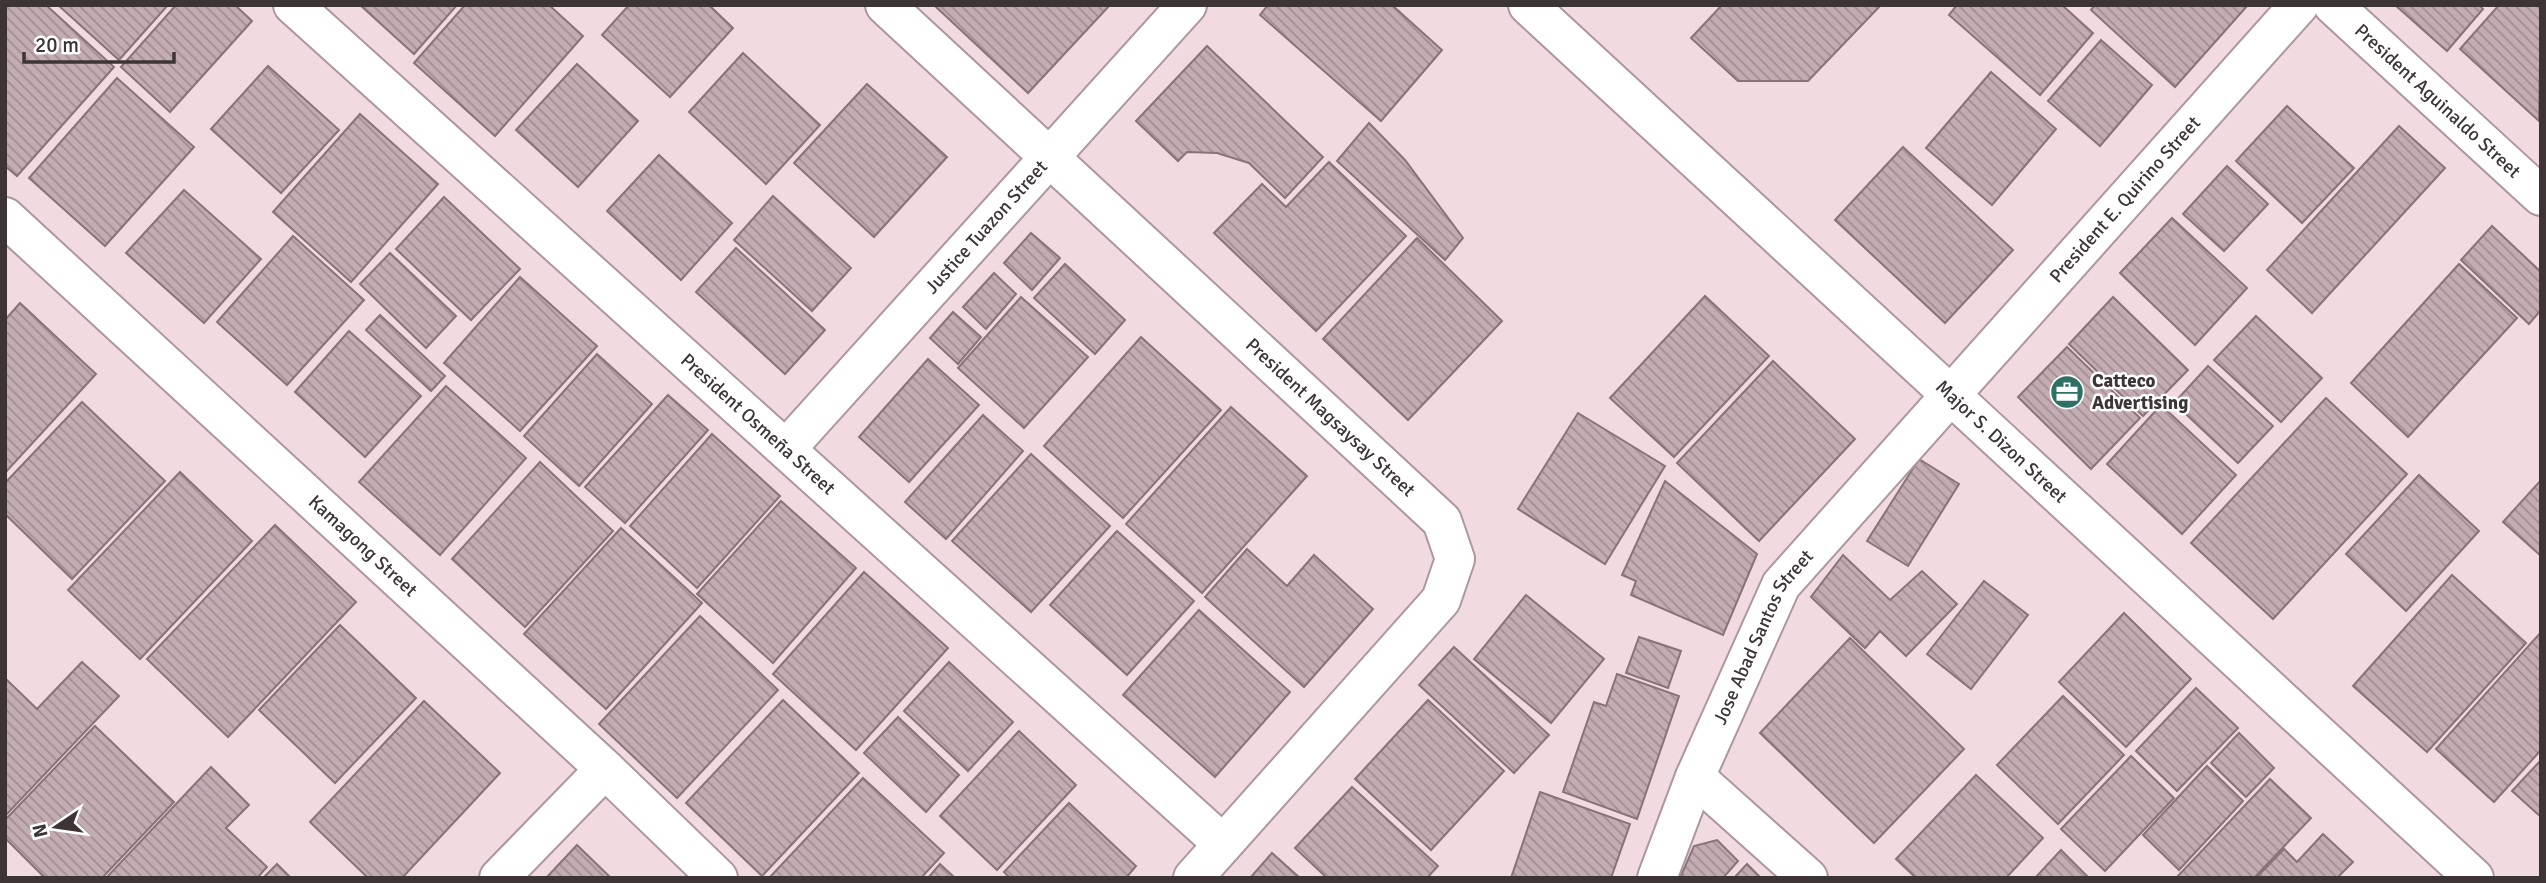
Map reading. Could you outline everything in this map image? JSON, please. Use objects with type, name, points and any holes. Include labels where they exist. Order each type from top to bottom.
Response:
[{"type":"street","name":"President Osmeña Street","points":[[293,5],[1223,844]]},
{"type":"street","name":"President Magsaysay Street","points":[[885,5],[1442,521],[1455,559],[1441,600],[1193,878]]},
{"type":"street","name":"Justice Tuazon Street","points":[[786,449],[1187,5]]},
{"type":"street","name":"Major S. Dizon Street","points":[[1528,5],[2474,878]]},
{"type":"street","name":"President E. Quirino Street","points":[[1922,428],[2299,5]]},
{"type":"street","name":"President Aguinaldo Street","points":[[2333,5],[2541,196]]},
{"type":"street","name":"Kamagong Street","points":[[5,217],[605,769],[718,878]]},
{"type":"street","name":"Jose Abad Santos Street","points":[[1657,878],[1695,777],[1781,585],[1922,428]]},
{"type":"street","points":[[499,878],[605,769]]},
{"type":"street","points":[[1695,777],[1808,878]]},
{"type":"building","points":[[5,5],[46,5],[114,67],[17,176],[5,166]]},
{"type":"building","points":[[58,5],[168,5],[119,60]]},
{"type":"building","points":[[176,5],[235,5],[252,21],[170,112],[121,67]]},
{"type":"building","points":[[360,5],[457,5],[414,54]]},
{"type":"building","points":[[465,5],[549,5],[583,36],[495,136],[414,63]]},
{"type":"building","points":[[629,5],[709,5],[733,28],[670,97],[602,35]]},
{"type":"building","points":[[1110,5],[1028,93],[936,7]]},
{"type":"building","points":[[1268,5],[1392,5],[1442,50],[1381,121],[1260,15]]},
{"type":"building","points":[[1722,5],[1881,5],[1808,81],[1738,81],[1691,38]]},
{"type":"building","points":[[1957,5],[2062,5],[2093,33],[2040,95],[1949,15]]},
{"type":"building","points":[[2095,5],[2248,5],[2175,87],[2091,10]]},
{"type":"building","points":[[2395,5],[2479,5],[2483,9],[2447,51]]},
{"type":"building","points":[[2499,5],[2541,5],[2539,121],[2460,49]]},
{"type":"building","points":[[2101,40],[2152,85],[2100,146],[2048,101]]},
{"type":"building","points":[[1207,46],[1323,157],[1285,198],[1249,163],[1217,153],[1187,152],[1178,161],[1136,121]]},
{"type":"building","points":[[743,53],[820,125],[766,184],[689,112]]},
{"type":"building","points":[[577,64],[638,121],[578,187],[516,130]]},
{"type":"building","points":[[268,66],[339,130],[281,193],[211,129]]},
{"type":"building","points":[[1991,72],[2056,129],[1992,205],[1926,148]]},
{"type":"building","points":[[117,78],[194,147],[105,246],[29,178]]},
{"type":"building","points":[[867,84],[947,157],[874,237],[794,163]]},
{"type":"building","points":[[2287,106],[2354,168],[2302,223],[2236,161]]},
{"type":"building","points":[[360,114],[438,184],[351,282],[273,212]]},
{"type":"building","points":[[1369,123],[1405,160],[1463,238],[1445,260],[1337,161]]},
{"type":"building","points":[[2399,126],[2445,168],[2312,313],[2267,270]]},
{"type":"building","points":[[1903,147],[2013,250],[1945,323],[1835,220]]},
{"type":"building","points":[[659,155],[732,223],[681,280],[607,211]]},
{"type":"building","points":[[1329,162],[1406,236],[1316,331],[1214,233],[1262,184],[1286,207]]},
{"type":"building","points":[[2227,166],[2268,204],[2224,251],[2183,214]]},
{"type":"building","points":[[184,190],[261,259],[204,323],[126,253]]},
{"type":"building","points":[[773,196],[851,268],[812,311],[734,240]]},
{"type":"building","points":[[444,197],[520,269],[471,320],[396,249]]},
{"type":"building","points":[[2172,218],[2247,288],[2195,345],[2120,273]]},
{"type":"building","points":[[2492,226],[2541,272],[2541,310],[2529,324],[2461,260]]},
{"type":"building","points":[[1031,233],[1060,258],[1032,290],[1004,263]]},
{"type":"building","points":[[293,236],[364,300],[287,385],[217,322]]},
{"type":"building","points":[[1417,238],[1502,321],[1408,420],[1323,339]]},
{"type":"building","points":[[736,248],[825,330],[785,374],[696,292]]},
{"type":"building","points":[[390,253],[456,316],[426,348],[360,284]]},
{"type":"building","points":[[1065,264],[1125,320],[1095,354],[1034,298]]},
{"type":"building","points":[[2459,264],[2517,318],[2408,437],[2351,383]]},
{"type":"building","points":[[994,273],[1016,294],[986,329],[963,307]]},
{"type":"building","points":[[520,277],[597,346],[520,431],[444,363]]},
{"type":"building","points":[[1705,296],[1769,356],[1674,457],[1610,398]]},
{"type":"building","points":[[1021,297],[1088,357],[1024,428],[958,368]]},
{"type":"building","points":[[2113,297],[2188,370],[2143,416],[2069,344]]},
{"type":"building","points":[[20,303],[96,374],[5,473],[5,320]]},
{"type":"building","points":[[953,312],[981,337],[958,364],[930,338]]},
{"type":"building","points":[[380,315],[445,376],[431,391],[366,330]]},
{"type":"building","points":[[2256,316],[2322,378],[2281,422],[2214,360]]},
{"type":"building","points":[[349,331],[421,396],[365,457],[295,392]]},
{"type":"building","points":[[1141,337],[1221,410],[1123,518],[1044,446]]},
{"type":"building","points":[[2067,347],[2140,418],[2091,469],[2018,397]]},
{"type":"building","points":[[597,354],[652,404],[579,486],[524,436]]},
{"type":"building","points":[[928,359],[979,405],[909,482],[859,437]]},
{"type":"building","points":[[1773,361],[1855,439],[1759,541],[1677,463]]},
{"type":"building","points":[[2208,366],[2273,426],[2238,463],[2174,403]]},
{"type":"building","points":[[446,386],[526,458],[440,555],[359,482]]},
{"type":"building","points":[[668,395],[708,430],[625,523],[585,487]]},
{"type":"building","points":[[2326,398],[2407,474],[2273,619],[2191,543]]},
{"type":"building","points":[[82,402],[165,481],[72,579],[5,514],[5,483]]},
{"type":"building","points":[[2161,405],[2236,475],[2182,534],[2107,464]]},
{"type":"building","points":[[1231,407],[1307,476],[1202,593],[1126,524]]},
{"type":"building","points":[[1578,413],[1665,466],[1605,564],[1518,509]]},
{"type":"building","points":[[983,415],[1023,451],[946,539],[905,502]]},
{"type":"building","points":[[712,434],[780,496],[697,588],[630,526]]},
{"type":"building","points":[[1031,454],[1110,526],[1031,612],[952,541]]},
{"type":"building","points":[[1919,459],[1959,484],[1908,566],[1867,541]]},
{"type":"building","points":[[540,462],[613,531],[525,627],[452,559]]},
{"type":"building","points":[[180,472],[252,541],[140,659],[68,590]]},
{"type":"building","points":[[2419,475],[2479,531],[2406,611],[2346,554]]},
{"type":"building","points":[[2541,480],[2541,556],[2503,522]]},
{"type":"building","points":[[1665,481],[1757,554],[1723,635],[1631,595],[1636,581],[1622,575]]},
{"type":"building","points":[[781,501],[856,568],[773,663],[697,594]]},
{"type":"building","points":[[275,525],[356,602],[228,737],[147,659]]},
{"type":"building","points":[[621,528],[702,603],[606,709],[524,634]]},
{"type":"building","points":[[1117,531],[1194,601],[1127,675],[1050,605]]},
{"type":"building","points":[[1247,549],[1287,586],[1314,555],[1373,609],[1304,687],[1205,597]]},
{"type":"building","points":[[1843,555],[1890,600],[1922,571],[1957,604],[1906,656],[1880,631],[1865,648],[1811,597]]},
{"type":"building","points":[[864,572],[948,648],[856,750],[773,674]]},
{"type":"building","points":[[2452,575],[2526,643],[2427,752],[2353,686]]},
{"type":"building","points":[[1984,581],[2028,615],[1971,689],[1927,654]]},
{"type":"building","points":[[1526,595],[1604,659],[1551,723],[1474,659]]},
{"type":"building","points":[[1199,610],[1290,692],[1215,777],[1123,695]]},
{"type":"building","points":[[2124,613],[2191,679],[2126,747],[2059,682]]},
{"type":"building","points":[[700,616],[778,690],[677,798],[599,724]]},
{"type":"building","points":[[340,625],[416,698],[335,783],[259,710]]},
{"type":"building","points":[[2541,632],[2541,750],[2494,802],[2436,749]]},
{"type":"building","points":[[1639,637],[1681,651],[1668,688],[1626,673]]},
{"type":"building","points":[[1850,638],[1964,749],[1874,843],[1760,733]]},
{"type":"building","points":[[1454,647],[1549,735],[1514,773],[1419,685]]},
{"type":"building","points":[[82,662],[119,696],[5,816],[5,678],[37,709]]},
{"type":"building","points":[[949,662],[1013,722],[968,771],[904,711]]},
{"type":"building","points":[[1617,674],[1679,696],[1637,819],[1563,792],[1594,702],[1606,706]]},
{"type":"building","points":[[2196,688],[2238,728],[2177,791],[2136,751]]},
{"type":"building","points":[[2063,696],[2124,755],[2058,824],[1997,765]]},
{"type":"building","points":[[783,700],[859,773],[762,876],[686,803]]},
{"type":"building","points":[[1428,700],[1504,771],[1431,850],[1355,779]]},
{"type":"building","points":[[424,701],[500,773],[402,878],[368,878],[310,822]]},
{"type":"building","points":[[898,717],[959,775],[926,812],[864,753]]},
{"type":"building","points":[[95,726],[174,802],[102,878],[45,878],[5,838],[5,820]]},
{"type":"building","points":[[1019,731],[1076,785],[997,870],[940,816]]},
{"type":"building","points":[[2239,733],[2274,768],[2246,797],[2211,763]]},
{"type":"building","points":[[2131,756],[2174,798],[2105,871],[2061,829]]},
{"type":"building","points":[[2541,760],[2541,817],[2512,791]]},
{"type":"building","points":[[2207,766],[2243,801],[2179,870],[2143,835]]},
{"type":"building","points":[[211,767],[249,805],[226,828],[267,867],[257,878],[106,878]]},
{"type":"building","points":[[1976,775],[2043,838],[2006,878],[1916,878],[1896,859]]},
{"type":"building","points":[[863,778],[944,853],[921,878],[769,878]]},
{"type":"building","points":[[2270,779],[2311,818],[2254,878],[2176,878]]},
{"type":"building","points":[[1352,787],[1438,866],[1427,878],[1327,878],[1295,848]]},
{"type":"building","points":[[1540,792],[1630,824],[1611,878],[1511,878]]},
{"type":"building","points":[[1069,803],[1136,866],[1126,878],[1010,878],[1004,872]]},
{"type":"building","points":[[2323,834],[2353,862],[2337,878],[2256,878],[2284,849],[2297,862]]},
{"type":"building","points":[[1717,840],[1738,861],[1723,878],[1680,878],[1694,846]]},
{"type":"building","points":[[577,845],[611,878],[546,878]]},
{"type":"building","points":[[2061,850],[2089,878],[2035,878]]},
{"type":"building","points":[[1272,853],[1300,878],[1250,878]]},
{"type":"building","points":[[277,864],[291,878],[263,878]]},
{"type":"building","points":[[940,864],[955,878],[928,878]]},
{"type":"building","points":[[1747,864],[1761,878],[1734,878]]},
{"type":"place","name":"Catteco Advertising","points":[[2067,392]]}]
